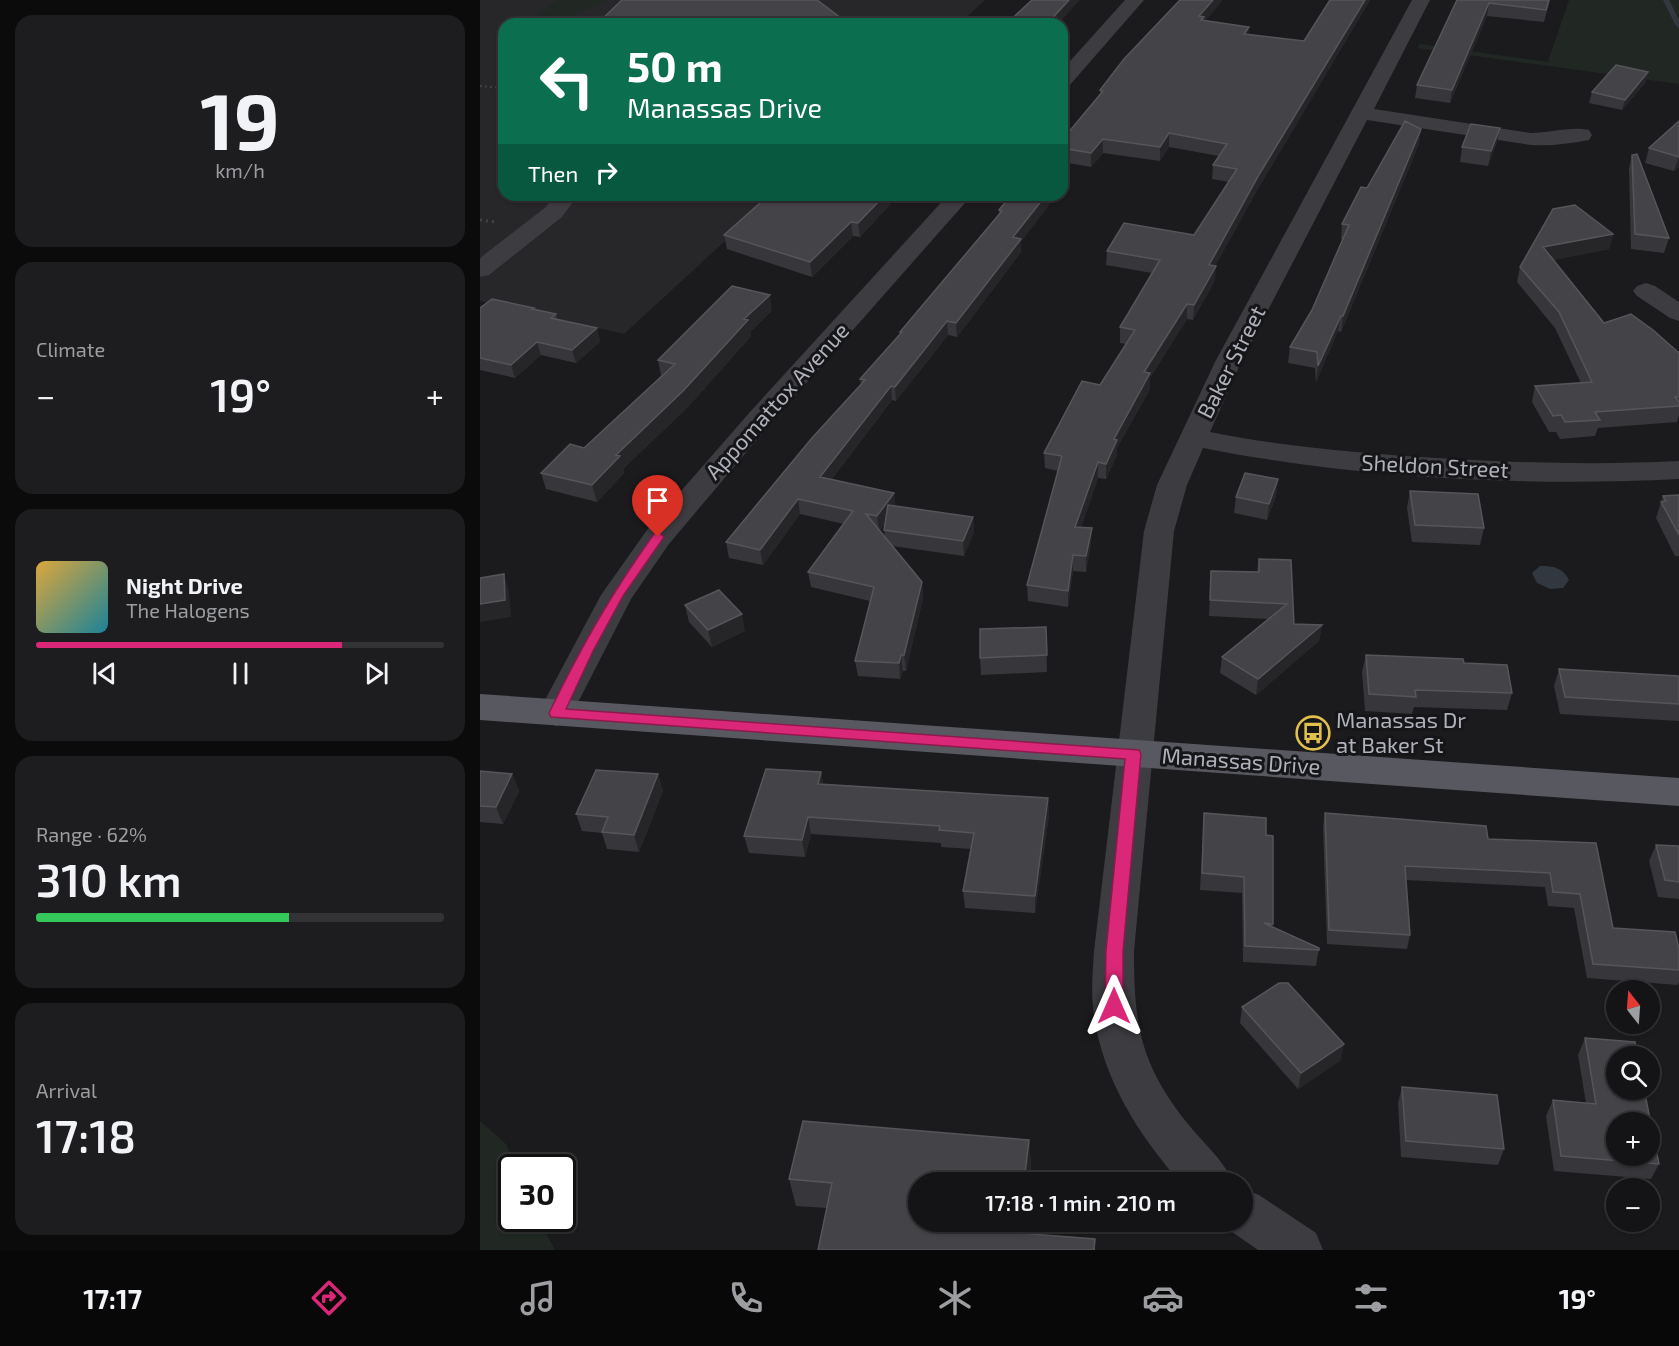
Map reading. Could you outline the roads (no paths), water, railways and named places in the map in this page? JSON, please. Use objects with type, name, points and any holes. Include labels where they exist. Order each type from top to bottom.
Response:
[{"type":"main road","name":"Manassas Drive","points":[[480,708],[1679,792]]},
{"type":"street","points":[[1068,75],[1135,0]]},
{"type":"street","name":"Baker Street","points":[[1200,1172],[1171,1141],[1146,1107],[1122,1044],[1114,1006],[1114,951],[1133,754],[1159,531],[1172,485],[1228,362],[1421,0]]},
{"type":"street","points":[[1361,112],[1531,139],[1551,140],[1581,135]]},
{"type":"street","points":[[480,270],[554,212],[562,201]]},
{"type":"street","name":"Appomattox Avenue","points":[[556,713],[586,651],[617,595],[658,537],[760,418],[956,201]]},
{"type":"street","points":[[1646,291],[1679,313]]},
{"type":"street","name":"Sheldon Street","points":[[1193,437],[1252,450],[1327,460],[1552,474],[1618,474],[1679,470]]},
{"type":"street","points":[[1253,1219],[1299,1250]]},
{"type":"waterway","points":[[1666,0],[1679,26]]},
{"type":"place","name":"Manassas Dr at Baker St","points":[[1313,733]]}]
